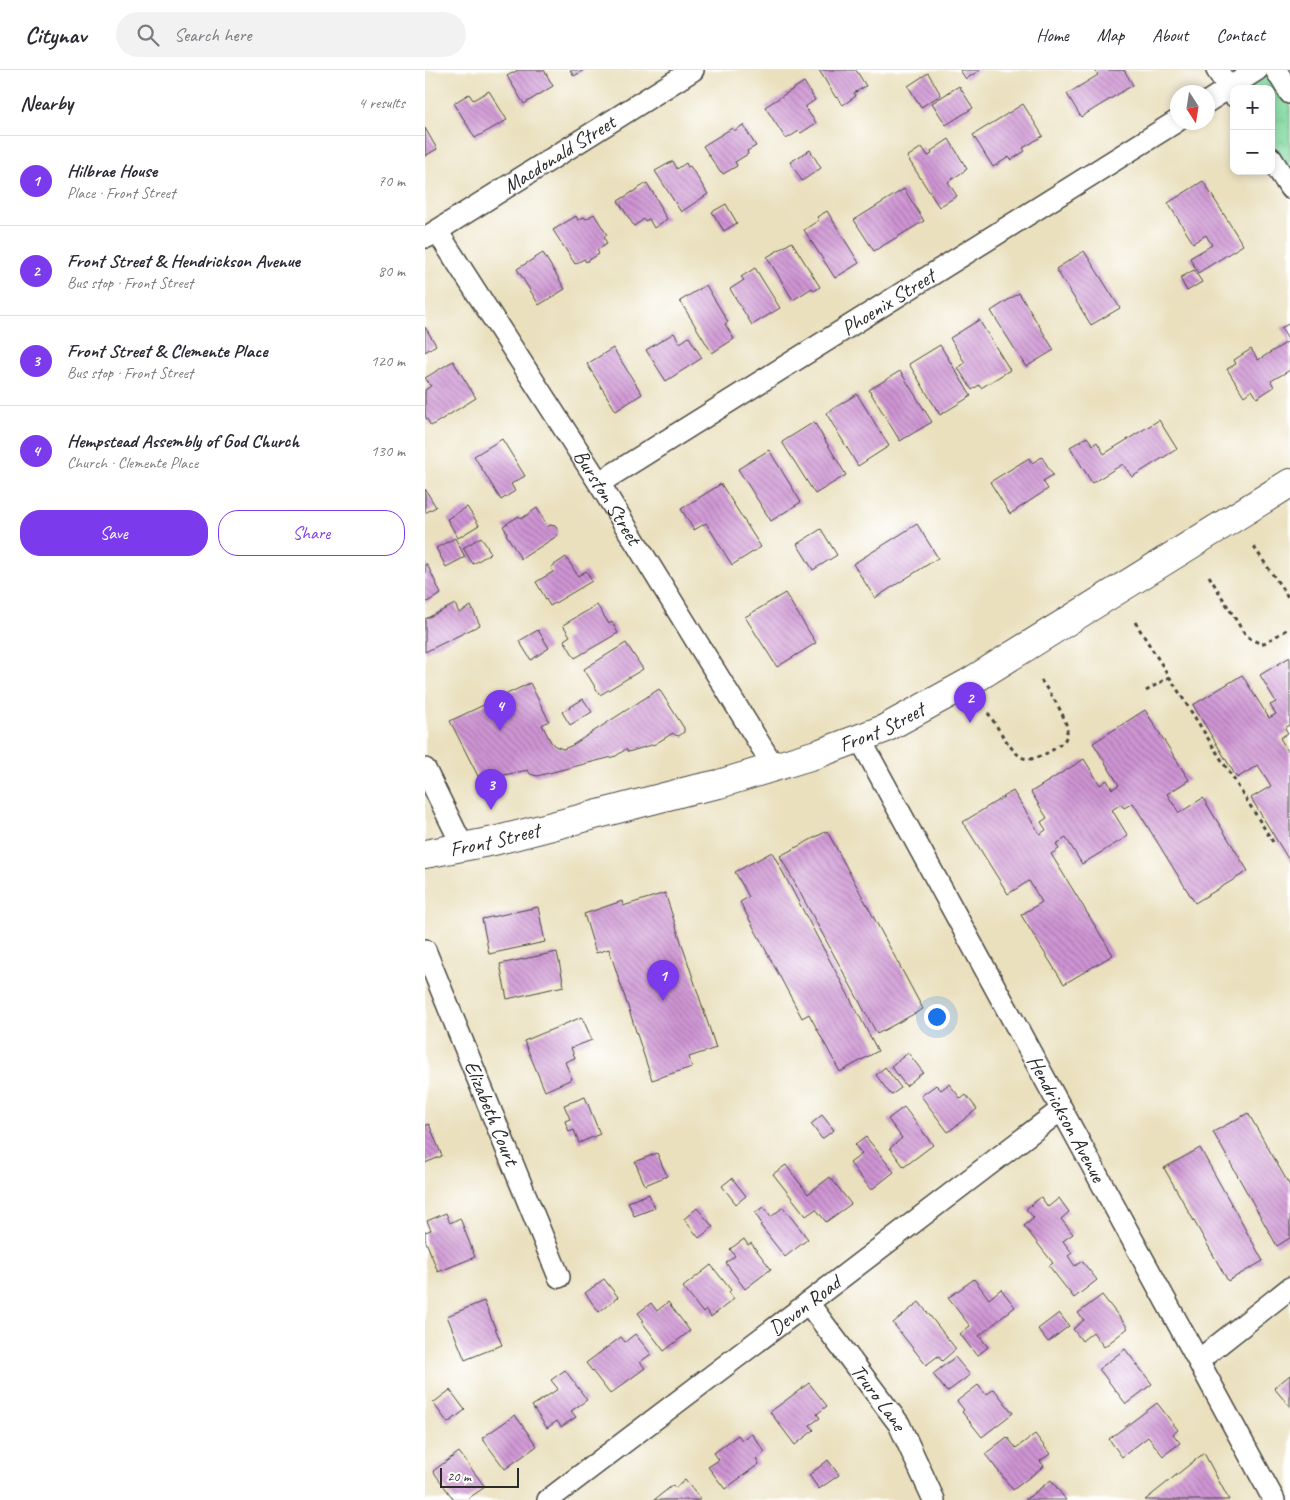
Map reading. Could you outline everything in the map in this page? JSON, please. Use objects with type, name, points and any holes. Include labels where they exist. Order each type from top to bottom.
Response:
[{"type":"main road","name":"Front Street","points":[[425,854],[494,841],[719,784],[820,753],[884,729],[968,683],[1290,483]]},
{"type":"street","name":"Macdonald Street","points":[[431,235],[693,70]]},
{"type":"street","points":[[1217,70],[1230,91]]},
{"type":"street","points":[[1240,85],[1257,70]]},
{"type":"street","points":[[1276,70],[1290,93]]},
{"type":"street","points":[[1215,99],[1230,93]]},
{"type":"street","name":"Phoenix Street","points":[[599,483],[1170,125]]},
{"type":"street","points":[[1275,164],[1290,188]]},
{"type":"street","name":"Burston Street","points":[[431,235],[599,483],[774,767]]},
{"type":"street","name":"Hendrickson Avenue","points":[[860,739],[1275,1500]]},
{"type":"street","points":[[425,769],[463,847]]},
{"type":"street","name":"Elizabeth Court","points":[[425,950],[559,1278]]},
{"type":"street","name":"Devon Road","points":[[562,1496],[1061,1109]]},
{"type":"street","points":[[1199,1360],[1290,1288]]},
{"type":"street","name":"Truro Lane","points":[[808,1304],[899,1424],[934,1500]]},
{"type":"path","points":[[1254,547],[1290,600]]},
{"type":"path","points":[[1209,576],[1244,633],[1251,640],[1264,643],[1290,628]]},
{"type":"path","points":[[1135,622],[1273,842]]},
{"type":"path","points":[[1146,691],[1169,677]]},
{"type":"path","points":[[988,713],[1013,750],[1021,757],[1028,759],[1037,758],[1051,750],[1064,741],[1066,724],[1064,716],[1041,680]]},
{"type":"green space","points":[[1217,70],[1276,70],[1290,93],[1290,188],[1275,164],[1275,85],[1230,85]]},
{"type":"building","points":[[518,70],[544,70],[553,86],[524,104],[507,76]]},
{"type":"building","points":[[570,70],[584,70],[574,76]]},
{"type":"building","points":[[819,70],[856,70],[866,86],[854,93],[856,96],[843,105],[836,98]]},
{"type":"building","points":[[960,70],[980,70],[966,79]]},
{"type":"building","points":[[1095,70],[1124,70],[1133,85],[1081,117],[1067,94],[1098,75]]},
{"type":"building","points":[[928,73],[941,95],[921,107],[908,86]]},
{"type":"building","points":[[804,82],[815,100],[805,107],[816,123],[801,133],[799,131],[786,139],[765,107]]},
{"type":"building","points":[[959,86],[973,108],[946,125],[932,103]]},
{"type":"building","points":[[489,91],[507,120],[475,138],[454,103],[469,94],[473,100]]},
{"type":"building","points":[[1023,104],[1043,136],[1023,148],[1025,151],[1011,160],[1009,157],[993,167],[973,135]]},
{"type":"building","points":[[743,125],[756,146],[747,151],[748,154],[735,162],[737,166],[723,174],[703,146],[732,128],[734,131]]},
{"type":"building","points":[[425,128],[437,149],[425,156]]},
{"type":"building","points":[[949,139],[967,169],[948,182],[957,196],[939,207],[907,157],[922,147],[928,156],[932,154],[931,151]]},
{"type":"building","points":[[810,150],[821,168],[802,181],[790,162]]},
{"type":"building","points":[[673,161],[677,169],[686,163],[688,167],[690,166],[708,194],[681,212],[655,171]]},
{"type":"building","points":[[1203,181],[1243,245],[1198,273],[1190,258],[1212,245],[1206,235],[1193,243],[1168,203]]},
{"type":"building","points":[[647,183],[667,219],[654,228],[649,219],[645,221],[644,219],[634,226],[618,201]]},
{"type":"building","points":[[904,189],[924,221],[874,251],[854,220]]},
{"type":"building","points":[[726,204],[737,223],[724,231],[712,212]]},
{"type":"building","points":[[827,211],[859,263],[835,278],[804,230],[819,220],[817,217]]},
{"type":"building","points":[[594,214],[607,235],[604,237],[607,244],[597,250],[599,254],[586,262],[584,259],[575,264],[553,230],[576,216],[578,220],[584,217],[586,219]]},
{"type":"building","points":[[792,242],[820,287],[814,291],[812,288],[793,300],[767,257]]},
{"type":"building","points":[[1084,251],[1120,308],[1091,325],[1056,269]]},
{"type":"building","points":[[543,253],[565,289],[539,305],[517,269]]},
{"type":"building","points":[[755,268],[780,308],[752,325],[730,289],[744,280],[741,277]]},
{"type":"building","points":[[1194,270],[1202,282],[1187,291],[1180,278]]},
{"type":"building","points":[[706,285],[728,322],[725,324],[734,339],[712,353],[680,301]]},
{"type":"building","points":[[1019,293],[1054,350],[1026,367],[991,311]]},
{"type":"building","points":[[979,320],[1010,370],[981,388],[979,385],[972,390],[958,368],[965,363],[950,338]]},
{"type":"building","points":[[1290,323],[1290,370],[1271,381],[1274,387],[1257,398],[1252,390],[1244,396],[1227,369],[1236,364],[1234,360],[1251,349],[1258,360],[1289,341],[1281,328]]},
{"type":"building","points":[[425,327],[436,345],[425,352]]},
{"type":"building","points":[[674,333],[680,343],[689,337],[702,358],[666,381],[646,350]]},
{"type":"building","points":[[940,345],[971,396],[940,415],[909,364]]},
{"type":"building","points":[[613,348],[642,394],[616,411],[587,364]]},
{"type":"building","points":[[453,361],[476,398],[431,426],[425,416],[425,390],[431,386],[425,378]]},
{"type":"building","points":[[900,371],[932,422],[900,441],[869,390]]},
{"type":"building","points":[[857,394],[889,446],[858,466],[826,413]]},
{"type":"building","points":[[1159,420],[1177,449],[1132,477],[1123,464],[1092,483],[1070,447],[1087,437],[1093,445],[1097,442],[1104,454]]},
{"type":"building","points":[[814,422],[846,475],[815,494],[782,442]]},
{"type":"building","points":[[502,439],[525,476],[511,484],[515,491],[501,500],[474,456]]},
{"type":"building","points":[[769,450],[801,502],[771,521],[738,469]]},
{"type":"building","points":[[1042,457],[1053,475],[1043,481],[1048,489],[1010,514],[990,482],[1029,458],[1032,463]]},
{"type":"building","points":[[721,484],[761,547],[732,565],[706,523],[694,530],[681,509]]},
{"type":"building","points":[[425,489],[436,507],[425,513]]},
{"type":"building","points":[[467,507],[479,525],[458,538],[447,519]]},
{"type":"building","points":[[537,508],[548,527],[550,525],[555,526],[558,530],[557,536],[521,559],[503,526],[519,516],[521,519]]},
{"type":"building","points":[[917,524],[938,558],[875,598],[853,564]]},
{"type":"building","points":[[821,529],[837,555],[813,570],[797,544]]},
{"type":"building","points":[[481,537],[491,553],[473,564],[463,548]]},
{"type":"building","points":[[455,538],[465,557],[446,567],[436,548]]},
{"type":"building","points":[[566,557],[578,576],[586,571],[592,581],[550,606],[536,582],[553,572],[551,567]]},
{"type":"building","points":[[427,564],[441,594],[425,603],[425,565]]},
{"type":"building","points":[[785,593],[816,643],[777,667],[745,617]]},
{"type":"building","points":[[455,604],[459,613],[471,606],[480,625],[425,652],[425,619]]},
{"type":"building","points":[[597,605],[609,624],[612,622],[618,633],[575,658],[564,640],[570,636],[563,625]]},
{"type":"building","points":[[538,630],[549,648],[531,660],[519,641]]},
{"type":"building","points":[[626,643],[643,669],[600,695],[584,669]]},
{"type":"building","points":[[1290,657],[1290,725],[1285,728],[1288,733],[1280,738],[1290,755],[1290,862],[1251,798],[1271,786],[1258,765],[1237,778],[1193,705],[1242,675],[1269,718],[1276,714],[1270,705],[1276,702],[1260,675]]},
{"type":"building","points":[[530,683],[549,721],[542,725],[551,742],[563,749],[571,746],[659,689],[684,728],[684,732],[679,736],[673,733],[655,744],[628,752],[626,749],[616,756],[537,776],[530,774],[528,770],[480,780],[450,721]]},
{"type":"building","points":[[583,699],[592,712],[570,725],[562,712]]},
{"type":"building","points":[[1145,710],[1189,780],[1167,794],[1179,813],[1203,798],[1248,871],[1195,903],[1133,803],[1124,808],[1121,804],[1112,810],[1128,836],[1082,864],[1066,838],[1056,844],[1059,849],[1051,854],[1113,955],[1064,984],[1021,915],[1042,902],[1029,881],[1008,894],[963,822],[1013,791],[1040,834],[1046,830],[1041,822],[1047,818],[1031,792],[1084,759],[1100,785],[1107,780],[1112,789],[1119,785],[1093,743]]},
{"type":"building","points":[[827,831],[923,1009],[877,1034],[780,856]]},
{"type":"building","points":[[772,852],[878,1051],[840,1072],[809,1014],[802,1018],[740,902],[749,897],[735,872]]},
{"type":"building","points":[[665,893],[716,1048],[689,1057],[692,1067],[652,1080],[609,949],[596,953],[584,914],[622,901],[623,906]]},
{"type":"building","points":[[538,907],[545,942],[489,954],[482,919]]},
{"type":"building","points":[[557,952],[564,986],[507,999],[500,964]]},
{"type":"building","points":[[582,1017],[592,1040],[571,1048],[575,1058],[565,1062],[572,1079],[545,1091],[524,1041]]},
{"type":"building","points":[[908,1053],[923,1072],[906,1086],[891,1066]]},
{"type":"building","points":[[885,1067],[901,1088],[891,1095],[876,1075]]},
{"type":"building","points":[[949,1084],[961,1099],[966,1095],[977,1109],[948,1132],[921,1096],[936,1085],[941,1090]]},
{"type":"building","points":[[585,1097],[600,1134],[579,1143],[574,1130],[569,1132],[565,1121],[570,1119],[564,1105]]},
{"type":"building","points":[[904,1107],[933,1145],[904,1167],[890,1148],[902,1138],[888,1119]]},
{"type":"building","points":[[1248,1113],[1290,1186],[1290,1238],[1277,1246],[1213,1132]]},
{"type":"building","points":[[822,1115],[834,1130],[822,1139],[811,1124]]},
{"type":"building","points":[[429,1124],[442,1156],[425,1163],[425,1126]]},
{"type":"building","points":[[866,1137],[894,1172],[871,1190],[850,1163],[862,1154],[855,1145]]},
{"type":"building","points":[[1200,1148],[1263,1261],[1228,1281],[1164,1168]]},
{"type":"building","points":[[657,1153],[667,1176],[645,1185],[635,1162]]},
{"type":"building","points":[[786,1165],[808,1194],[830,1177],[851,1204],[826,1222],[816,1209],[806,1216],[773,1174]]},
{"type":"building","points":[[732,1178],[746,1196],[736,1204],[722,1186]]},
{"type":"building","points":[[649,1194],[655,1208],[634,1216],[628,1202]]},
{"type":"building","points":[[1041,1197],[1048,1207],[1059,1198],[1069,1212],[1061,1219],[1073,1234],[1063,1241],[1072,1253],[1068,1256],[1075,1266],[1082,1261],[1097,1280],[1074,1298],[1049,1266],[1053,1263],[1024,1226],[1034,1218],[1026,1209]]},
{"type":"building","points":[[763,1207],[771,1217],[783,1207],[808,1239],[785,1257],[760,1225],[762,1224],[755,1213]]},
{"type":"building","points":[[697,1208],[713,1227],[699,1238],[684,1219]]},
{"type":"building","points":[[446,1213],[450,1223],[460,1218],[475,1257],[438,1272],[425,1239],[425,1232],[431,1230],[427,1221]]},
{"type":"building","points":[[744,1239],[748,1245],[751,1243],[771,1269],[745,1289],[726,1263],[735,1256],[730,1249]]},
{"type":"building","points":[[711,1265],[731,1290],[729,1292],[734,1299],[711,1317],[706,1310],[703,1313],[683,1287]]},
{"type":"building","points":[[604,1279],[618,1297],[599,1312],[585,1293]]},
{"type":"building","points":[[974,1279],[989,1299],[1001,1289],[1015,1307],[979,1336],[988,1347],[977,1356],[960,1334],[970,1326],[948,1298]]},
{"type":"building","points":[[1102,1295],[1128,1328],[1104,1347],[1093,1332],[1082,1341],[1073,1329],[1084,1320],[1078,1313]]},
{"type":"building","points":[[484,1301],[502,1345],[465,1360],[447,1316]]},
{"type":"building","points":[[668,1302],[690,1331],[664,1351],[642,1322],[644,1321],[638,1313],[651,1303],[657,1311]]},
{"type":"building","points":[[919,1302],[956,1349],[942,1361],[938,1356],[926,1365],[893,1323]]},
{"type":"building","points":[[1059,1313],[1069,1326],[1048,1342],[1038,1329]]},
{"type":"building","points":[[635,1334],[651,1354],[640,1362],[645,1368],[610,1394],[586,1363],[621,1337],[625,1342]]},
{"type":"building","points":[[1125,1349],[1152,1384],[1126,1404],[1099,1369]]},
{"type":"building","points":[[955,1357],[970,1375],[947,1392],[933,1374]]},
{"type":"building","points":[[565,1370],[587,1400],[571,1411],[576,1417],[561,1427],[557,1421],[547,1428],[532,1406],[558,1389],[551,1380]]},
{"type":"building","points":[[1290,1375],[1290,1407],[1274,1388]]},
{"type":"building","points":[[809,1383],[827,1406],[817,1414],[820,1418],[810,1425],[814,1430],[795,1445],[770,1412]]},
{"type":"building","points":[[978,1385],[986,1395],[994,1389],[1013,1413],[982,1437],[962,1412],[964,1410],[957,1401]]},
{"type":"building","points":[[450,1390],[465,1410],[448,1423],[433,1403]]},
{"type":"building","points":[[1157,1403],[1178,1430],[1173,1434],[1180,1443],[1163,1456],[1148,1437],[1122,1457],[1109,1439]]},
{"type":"building","points":[[515,1415],[537,1446],[505,1469],[482,1438]]},
{"type":"building","points":[[751,1433],[765,1452],[756,1459],[759,1464],[725,1489],[708,1467],[719,1460],[714,1453],[738,1435],[742,1440]]},
{"type":"building","points":[[1035,1434],[1050,1454],[1040,1461],[1044,1466],[1013,1490],[985,1454],[1007,1437],[1016,1448]]},
{"type":"building","points":[[459,1452],[485,1487],[466,1500],[454,1500],[433,1471]]},
{"type":"building","points":[[1204,1453],[1229,1500],[1145,1500]]},
{"type":"building","points":[[828,1460],[839,1475],[819,1489],[809,1475]]},
{"type":"building","points":[[685,1480],[701,1500],[654,1500],[673,1485],[675,1488]]},
{"type":"building","points":[[1051,1480],[1066,1500],[1025,1500]]},
{"type":"place","name":"Front Street & Hendrickson Avenue","points":[[970,723]]},
{"type":"place","name":"Hempstead Assembly of God Church","points":[[500,731]]},
{"type":"place","name":"Front Street & Clemente Place","points":[[491,810]]},
{"type":"place","name":"Hilbrae House","points":[[663,1001]]}]
